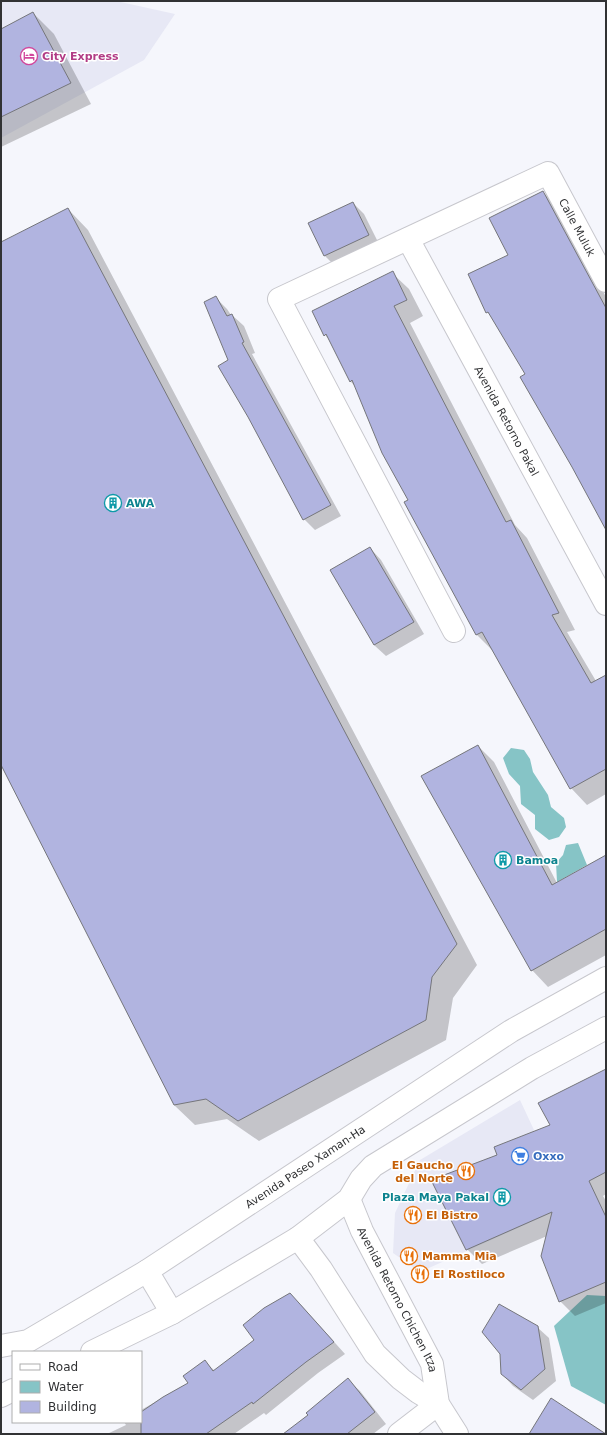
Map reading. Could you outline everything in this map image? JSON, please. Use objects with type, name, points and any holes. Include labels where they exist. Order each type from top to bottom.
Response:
[{"type":"street","name":"Calle Muluk","points":[[408,239],[548,174],[606,281]]},
{"type":"street","points":[[408,239],[279,298],[454,631]]},
{"type":"street","name":"Avenida Retorno Pakal","points":[[408,239],[606,604]]},
{"type":"street","name":"Avenida Paseo Xaman-Ha","points":[[1,1346],[28,1341],[147,1271],[510,1031],[606,978]]},
{"type":"street","points":[[94,1351],[172,1313],[298,1238],[349,1199],[361,1179],[373,1166],[532,1068],[606,1028]]},
{"type":"street","name":"Avenida Retorno Chichen Itza","points":[[349,1199],[362,1230],[432,1364],[438,1404],[456,1434]]},
{"type":"street","name":"Avenida Retorno Chichen Itza","points":[[298,1238],[321,1269],[374,1354],[400,1379],[438,1404]]},
{"type":"street","points":[[147,1271],[172,1313]]},
{"type":"street","points":[[1,1396],[12,1390]]},
{"type":"street","points":[[399,1434],[438,1404]]},
{"type":"shaded area","points":[[1,1],[116,1],[175,14],[144,60],[1,138]]},
{"type":"shaded area","points":[[520,1100],[569,1205],[420,1272],[393,1253],[395,1213],[420,1160]]},
{"type":"water","points":[[511,748],[524,750],[530,759],[533,772],[548,795],[551,807],[564,818],[566,827],[559,837],[549,840],[535,829],[535,815],[521,804],[520,786],[509,774],[503,758]]},
{"type":"water","points":[[578,843],[587,865],[557,882],[556,863],[563,855],[566,845]]},
{"type":"water","points":[[587,1295],[606,1296],[606,1405],[571,1386],[554,1326]]},
{"type":"building","name":"City Express","points":[[33,12],[71,83],[1,117],[1,29]]},
{"type":"building","points":[[543,191],[606,308],[606,530],[572,467],[520,377],[525,374],[488,312],[486,313],[468,274],[508,255],[489,218]]},
{"type":"building","points":[[353,202],[369,235],[324,256],[308,223]]},
{"type":"building","name":"AWA","points":[[68,208],[457,944],[432,977],[426,1020],[238,1121],[206,1099],[174,1105],[1,765],[1,242]]},
{"type":"building","points":[[393,271],[407,300],[394,306],[506,522],[511,520],[559,613],[552,615],[591,683],[606,675],[606,769],[570,789],[482,632],[476,635],[404,502],[408,500],[382,453],[352,380],[350,382],[326,334],[324,336],[312,311]]},
{"type":"building","points":[[216,296],[227,316],[232,314],[244,342],[242,343],[331,505],[303,520],[248,417],[218,366],[228,360],[204,302]]},
{"type":"building","points":[[370,547],[414,622],[374,645],[330,570]]},
{"type":"building","name":"Bamoa","points":[[478,745],[552,885],[606,855],[606,929],[531,971],[421,776]]},
{"type":"building","points":[[606,1069],[606,1172],[589,1181],[606,1217],[606,1282],[559,1302],[541,1256],[552,1212],[466,1250],[431,1180],[497,1155],[494,1147],[550,1125],[538,1103]]},
{"type":"building","points":[[290,1293],[334,1342],[253,1404],[252,1402],[206,1434],[141,1434],[142,1411],[188,1383],[183,1376],[205,1360],[213,1371],[254,1340],[243,1325],[264,1308]]},
{"type":"building","points":[[499,1304],[538,1326],[545,1369],[521,1390],[501,1374],[500,1354],[482,1332]]},
{"type":"building","points":[[348,1378],[375,1412],[347,1434],[283,1434],[308,1415],[306,1413]]},
{"type":"building","points":[[551,1398],[606,1434],[529,1434]]},
{"type":"place","name":"City Express","points":[[29,56]]},
{"type":"place","name":"AWA","points":[[113,503]]},
{"type":"place","name":"Bamoa","points":[[503,860]]},
{"type":"place","name":"Oxxo","points":[[520,1156]]},
{"type":"place","name":"El Gaucho del Norte","points":[[466,1171]]},
{"type":"place","name":"Plaza Maya Pakal","points":[[502,1197]]},
{"type":"place","name":"El Bistro","points":[[413,1215]]},
{"type":"place","name":"Mamma Mia","points":[[409,1256]]},
{"type":"place","name":"El Rostiloco","points":[[420,1274]]}]
